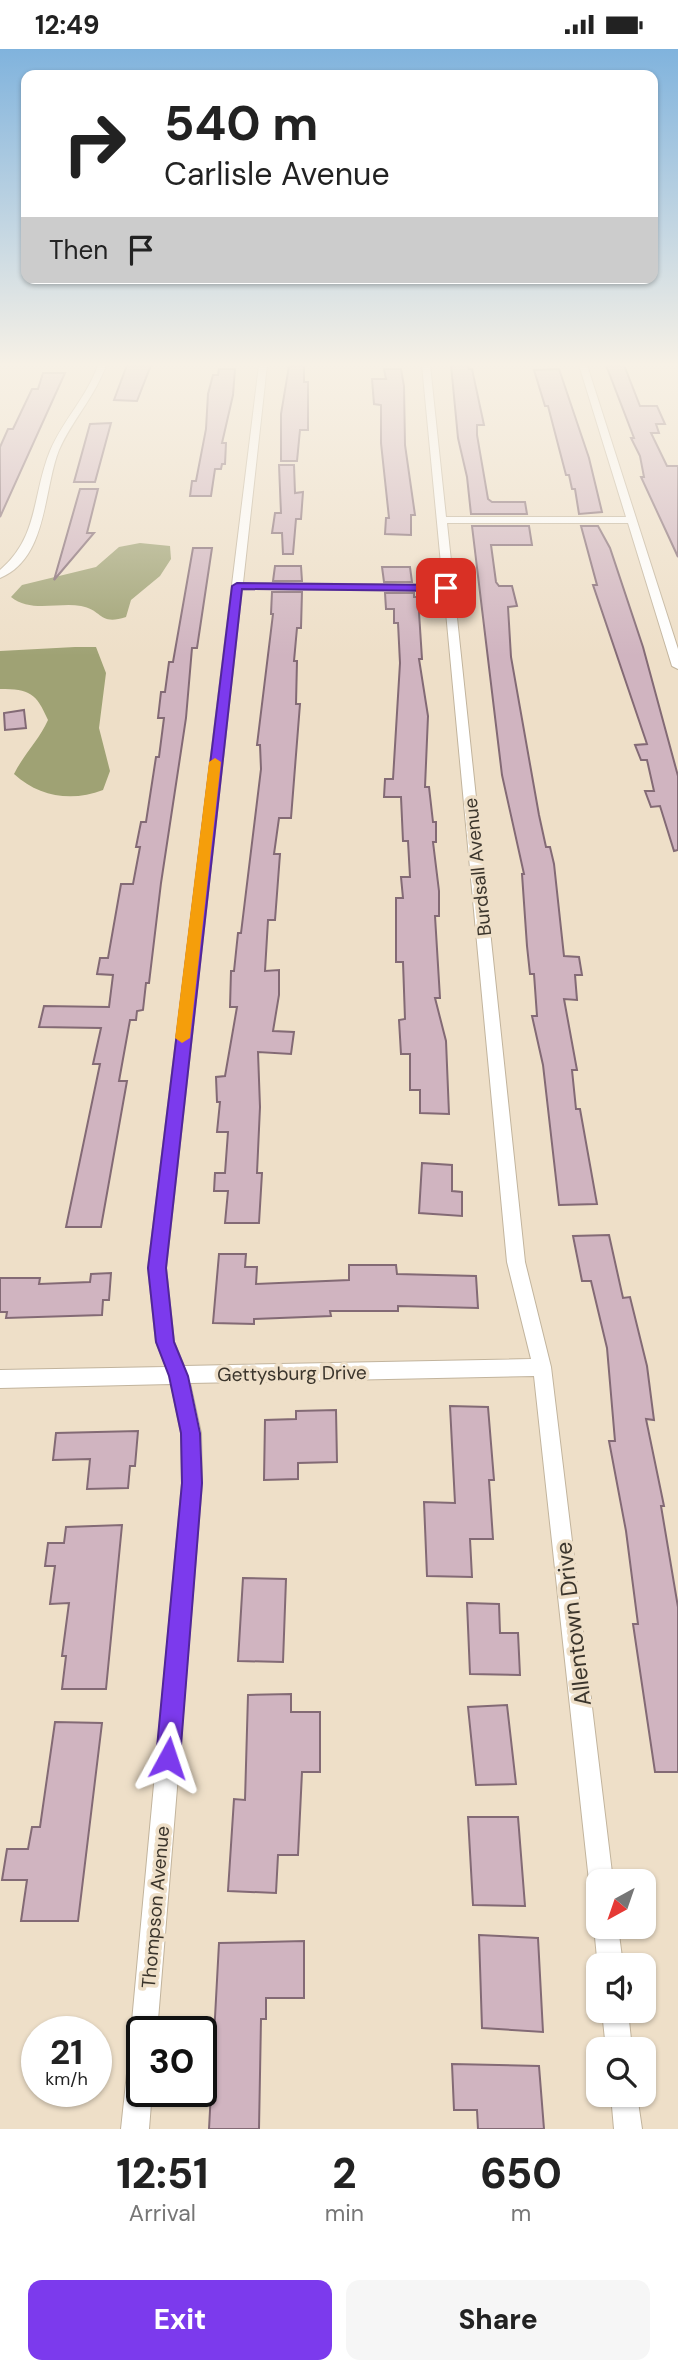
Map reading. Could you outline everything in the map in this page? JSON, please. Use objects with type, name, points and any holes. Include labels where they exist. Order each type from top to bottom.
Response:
[{"type":"street","points":[[0,575],[23,554],[32,539],[52,462]]},
{"type":"street","name":"Thompson Avenue","points":[[145,2016],[192,1483],[191,1433],[179,1376],[165,1342],[157,1268],[252,462]]},
{"type":"street","name":"Burdsall Avenue","points":[[435,462],[516,1262],[542,1367]]},
{"type":"street","points":[[614,462],[678,666]]},
{"type":"street","points":[[441,520],[632,520]]},
{"type":"street","points":[[237,586],[446,588]]},
{"type":"street","name":"Gettysburg Drive","points":[[0,1379],[542,1367]]},
{"type":"street","name":"Allentown Drive","points":[[542,1367],[600,1869]]},
{"type":"street","points":[[135,2129],[137,2107]]},
{"type":"street","points":[[625,2107],[628,2129]]},
{"type":"green space","points":[[140,543],[170,546],[171,559],[160,576],[131,600],[126,617],[111,620],[81,606],[27,605],[11,597],[22,585],[96,567],[119,547]]},
{"type":"green space","points":[[96,647],[106,673],[99,728],[110,771],[103,790],[80,796],[56,795],[34,788],[14,774],[48,720],[31,694],[0,689],[0,651]]},
{"type":"building","points":[[0,462],[25,462],[0,517]]},
{"type":"building","points":[[79,462],[100,462],[95,482],[74,482]]},
{"type":"building","points":[[200,462],[225,462],[221,469],[215,469],[211,496],[190,496],[192,481],[196,481]]},
{"type":"building","points":[[383,462],[407,462],[415,515],[411,515],[411,535],[385,534],[386,518],[389,518]]},
{"type":"building","points":[[464,462],[482,462],[488,499],[492,502],[525,502],[527,514],[471,514]]},
{"type":"building","points":[[563,462],[590,462],[602,512],[579,514],[575,489],[572,489],[569,475],[566,475]]},
{"type":"building","points":[[641,462],[665,462],[667,466],[678,466],[678,557],[641,477],[644,477]]},
{"type":"building","points":[[279,465],[294,465],[295,493],[303,492],[301,519],[296,519],[293,554],[283,554],[282,533],[272,533],[275,513],[281,513]]},
{"type":"building","points":[[80,489],[98,489],[87,533],[94,533],[54,580]]},
{"type":"building","points":[[472,526],[529,526],[532,545],[491,545],[496,582],[499,586],[512,586],[517,606],[508,607],[511,657],[539,815],[546,847],[550,847],[554,864],[564,956],[579,957],[582,975],[575,975],[577,1000],[564,999],[577,1070],[572,1070],[576,1109],[580,1109],[597,1204],[559,1205],[543,1065],[532,1016],[537,1016],[534,974],[530,974],[527,946],[524,874],[502,775]]},
{"type":"building","points":[[581,526],[598,526],[610,548],[643,647],[678,776],[678,850],[674,851],[660,806],[651,807],[645,791],[654,791],[647,760],[641,760],[635,745],[647,744],[593,585],[597,585]]},
{"type":"building","points":[[193,548],[212,548],[197,648],[192,648],[186,718],[149,983],[146,983],[143,1010],[137,1011],[136,1020],[130,1020],[119,1081],[127,1081],[101,1227],[66,1227],[100,1064],[93,1064],[101,1028],[39,1027],[44,1006],[109,1007],[113,975],[97,974],[100,958],[108,958],[121,884],[133,884],[140,847],[136,847],[141,822],[146,822],[156,757],[159,757],[164,718],[158,718],[161,692],[165,692],[169,662],[173,662]]},
{"type":"building","points":[[275,566],[301,566],[302,581],[273,581]]},
{"type":"building","points":[[382,567],[410,567],[412,582],[384,582]]},
{"type":"building","points":[[272,592],[302,592],[301,628],[297,628],[294,661],[297,661],[296,704],[300,704],[291,818],[279,818],[274,854],[280,854],[275,920],[268,920],[265,971],[279,970],[279,995],[273,1031],[294,1032],[291,1054],[258,1052],[260,1107],[257,1173],[262,1173],[259,1223],[225,1223],[228,1191],[214,1191],[215,1173],[225,1173],[228,1132],[217,1132],[220,1102],[217,1102],[216,1077],[225,1076],[237,1007],[230,1007],[231,971],[234,971],[238,933],[241,933],[261,769],[260,745],[257,745],[273,614]]},
{"type":"building","points":[[385,593],[414,593],[414,597],[418,597],[422,659],[419,659],[428,716],[425,787],[429,787],[433,822],[436,822],[436,842],[433,842],[439,891],[439,916],[435,916],[440,998],[435,998],[446,1041],[449,1114],[420,1113],[420,1090],[410,1090],[410,1054],[401,1054],[399,1020],[405,1019],[403,962],[396,962],[396,898],[403,898],[401,877],[410,877],[408,841],[403,841],[401,797],[384,797],[385,779],[393,779],[400,663],[398,623],[394,623],[394,609],[386,609]]},
{"type":"building","points":[[24,710],[26,728],[5,730],[4,713]]},
{"type":"building","points":[[422,1163],[452,1165],[452,1191],[462,1192],[462,1216],[419,1213]]},
{"type":"building","points":[[609,1235],[623,1298],[630,1297],[647,1366],[654,1420],[646,1419],[664,1506],[661,1506],[678,1607],[678,1772],[655,1772],[633,1624],[638,1624],[626,1531],[609,1441],[615,1441],[607,1348],[591,1281],[582,1281],[573,1236]]},
{"type":"building","points":[[219,1254],[246,1254],[245,1267],[257,1267],[256,1284],[349,1280],[349,1265],[396,1265],[397,1274],[476,1276],[478,1308],[398,1306],[398,1311],[330,1311],[331,1316],[254,1319],[254,1324],[213,1323]]},
{"type":"building","points":[[111,1273],[109,1300],[103,1300],[102,1315],[6,1318],[7,1312],[0,1312],[0,1278],[40,1278],[39,1284],[90,1282],[91,1274]]},
{"type":"building","points":[[450,1406],[488,1407],[494,1480],[489,1480],[493,1539],[470,1539],[472,1577],[427,1576],[424,1502],[455,1503]]},
{"type":"building","points":[[336,1410],[337,1462],[298,1463],[298,1479],[264,1480],[265,1420],[296,1419],[296,1411]]},
{"type":"building","points":[[138,1431],[135,1466],[130,1466],[128,1488],[87,1489],[90,1459],[53,1460],[56,1433]]},
{"type":"building","points":[[122,1525],[106,1689],[62,1689],[66,1656],[62,1656],[69,1603],[50,1604],[55,1566],[45,1566],[48,1543],[64,1543],[66,1527]]},
{"type":"building","points":[[243,1578],[286,1579],[283,1662],[238,1661]]},
{"type":"building","points":[[467,1603],[499,1604],[500,1633],[518,1633],[520,1675],[470,1674]]},
{"type":"building","points":[[291,1694],[291,1712],[320,1712],[320,1772],[302,1772],[298,1855],[278,1855],[276,1893],[228,1891],[234,1799],[245,1800],[248,1695]]},
{"type":"building","points":[[507,1705],[516,1784],[476,1785],[468,1707]]},
{"type":"building","points":[[55,1722],[102,1723],[78,1921],[21,1921],[27,1880],[2,1880],[7,1849],[28,1849],[32,1827],[40,1827]]},
{"type":"building","points":[[468,1817],[518,1817],[525,1906],[473,1905]]},
{"type":"building","points":[[479,1935],[538,1938],[543,2032],[482,2028]]},
{"type":"building","points":[[304,1941],[304,1998],[266,1998],[266,2019],[261,2019],[259,2129],[209,2129],[210,2107],[217,2107],[215,2016],[219,1943]]},
{"type":"building","points":[[452,2064],[539,2066],[544,2129],[478,2129],[477,2110],[454,2110]]},
{"type":"slow traffic","points":[[182,1038],[215,762]]},
{"type":"route","points":[[168,1758],[192,1483],[191,1433],[179,1376],[165,1342],[157,1268],[237,586],[446,588]]}]
